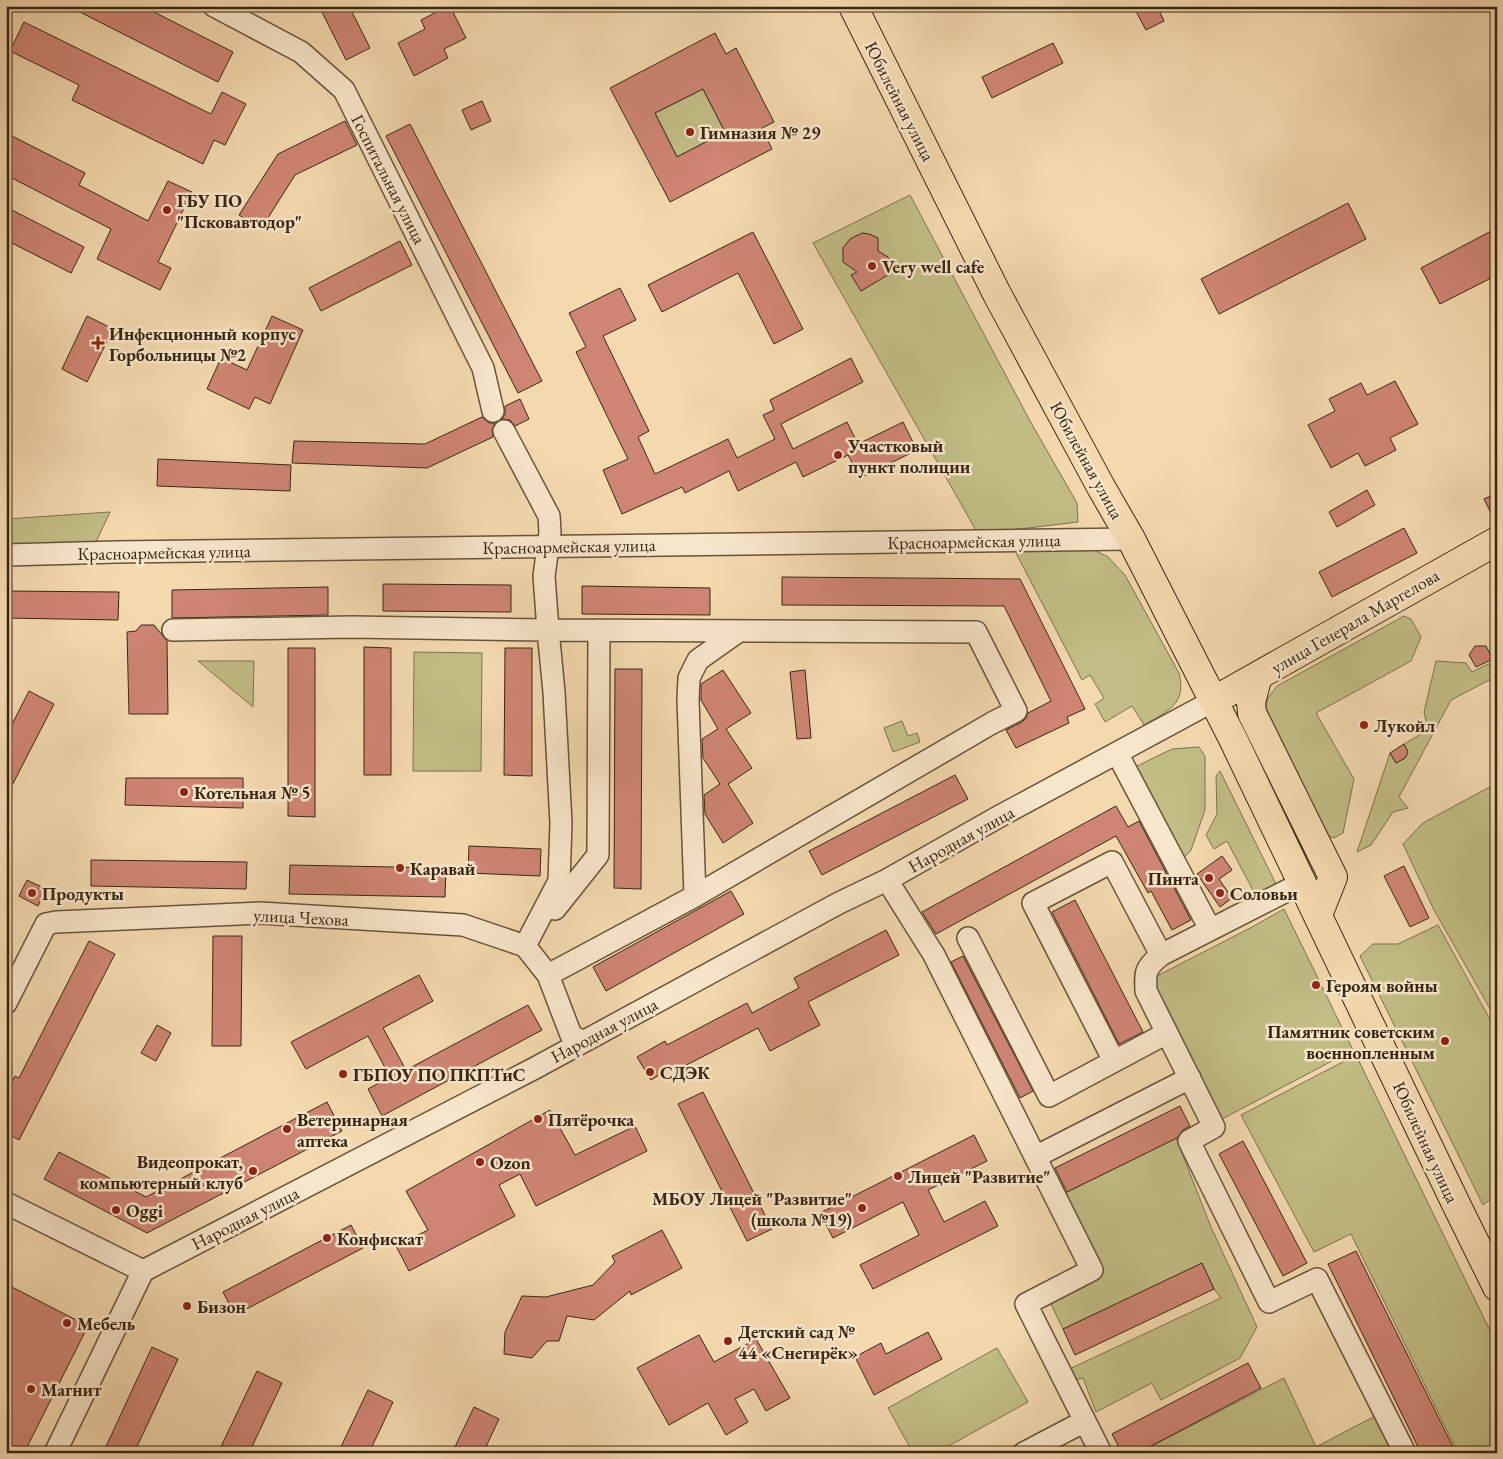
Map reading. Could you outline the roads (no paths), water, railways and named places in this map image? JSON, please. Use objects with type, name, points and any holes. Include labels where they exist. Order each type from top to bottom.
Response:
[{"type":"main road","name":"Юбилейная улица","points":[[852,6],[997,294],[1131,539],[1233,739],[1456,1206],[1497,1287]]},
{"type":"main road","name":"улица Генерала Маргелова","points":[[1213,701],[1497,541]]},
{"type":"main road","points":[[1258,676],[1251,702],[1252,712],[1333,877],[1318,915]]},
{"type":"street","name":"Госпитальная улица","points":[[214,6],[301,52],[344,90],[483,368],[493,411]]},
{"type":"street","points":[[504,431],[549,516],[550,532],[544,576],[554,692],[561,823],[559,881],[525,946]]},
{"type":"street","name":"Красноармейская улица","points":[[6,555],[1131,539]]},
{"type":"street","points":[[172,630],[352,627],[976,632],[1016,711],[695,896],[548,975]]},
{"type":"street","points":[[525,946],[598,856],[599,630]]},
{"type":"street","points":[[695,896],[688,700],[689,678],[698,660],[739,631]]},
{"type":"street","name":"Народная улица","points":[[143,1271],[583,1042],[839,903],[887,880],[1213,701]]},
{"type":"street","points":[[1117,753],[1210,930]]},
{"type":"street","points":[[1114,1061],[1033,903],[1112,862],[1161,955]]},
{"type":"street","points":[[887,880],[934,955],[1092,1270],[1026,1304],[1101,1453]]},
{"type":"street","points":[[1302,883],[1161,955],[1152,963],[1145,974],[1146,991],[1214,1127],[1189,1141],[1269,1302],[1317,1279],[1405,1453]]},
{"type":"street","name":"улица Чехова","points":[[6,1003],[46,924],[56,922],[260,913],[463,926],[525,946]]},
{"type":"street","points":[[968,938],[1049,1096],[1167,1033]]},
{"type":"street","points":[[525,946],[548,975],[571,1036],[583,1042]]},
{"type":"street","points":[[1035,1157],[1190,1078]]},
{"type":"street","points":[[6,1202],[143,1271],[55,1453]]},
{"type":"street","points":[[1024,1453],[1086,1421]]},
{"type":"place","name":"Гимназия № 29","points":[[690,132]]},
{"type":"place","name":"ГБУ ПО \"Псковавтодор\"","points":[[167,210]]},
{"type":"place","name":"Very well cafe","points":[[872,266]]},
{"type":"place","name":"Инфекционный корпус Горбольницы №2","points":[[98,343]]},
{"type":"place","name":"Участковый пункт полиции","points":[[838,455]]},
{"type":"place","name":"Лукойл","points":[[1364,725]]},
{"type":"place","name":"Котельная № 5","points":[[184,792]]},
{"type":"place","name":"Каравай","points":[[400,868]]},
{"type":"place","name":"Пинта","points":[[1209,878]]},
{"type":"place","name":"Продукты","points":[[32,893]]},
{"type":"place","name":"Соловьи","points":[[1220,893]]},
{"type":"place","name":"Героям войны","points":[[1316,985]]},
{"type":"place","name":"Памятник советским военнопленным","points":[[1445,1041]]},
{"type":"place","name":"СДЭК","points":[[650,1072]]},
{"type":"place","name":"ГБПОУ ПО ПКПТиС","points":[[343,1074]]},
{"type":"place","name":"Пятёрочка","points":[[538,1119]]},
{"type":"place","name":"Ветеринарная аптека","points":[[287,1129]]},
{"type":"place","name":"Ozon","points":[[480,1162]]},
{"type":"place","name":"Видеопрокат, компьютерный клуб","points":[[253,1171]]},
{"type":"place","name":"Лицей \"Развитие\"","points":[[898,1176]]},
{"type":"place","name":"МБОУ Лицей \"Развитие\" (школа №19)","points":[[862,1208]]},
{"type":"place","name":"Oggi","points":[[116,1210]]},
{"type":"place","name":"Конфискат","points":[[327,1238]]},
{"type":"place","name":"Бизон","points":[[187,1306]]},
{"type":"place","name":"Мебель","points":[[67,1323]]},
{"type":"place","name":"Детский сад № 44 «Снегирёк»","points":[[728,1341]]},
{"type":"place","name":"Магнит","points":[[31,1389]]}]
